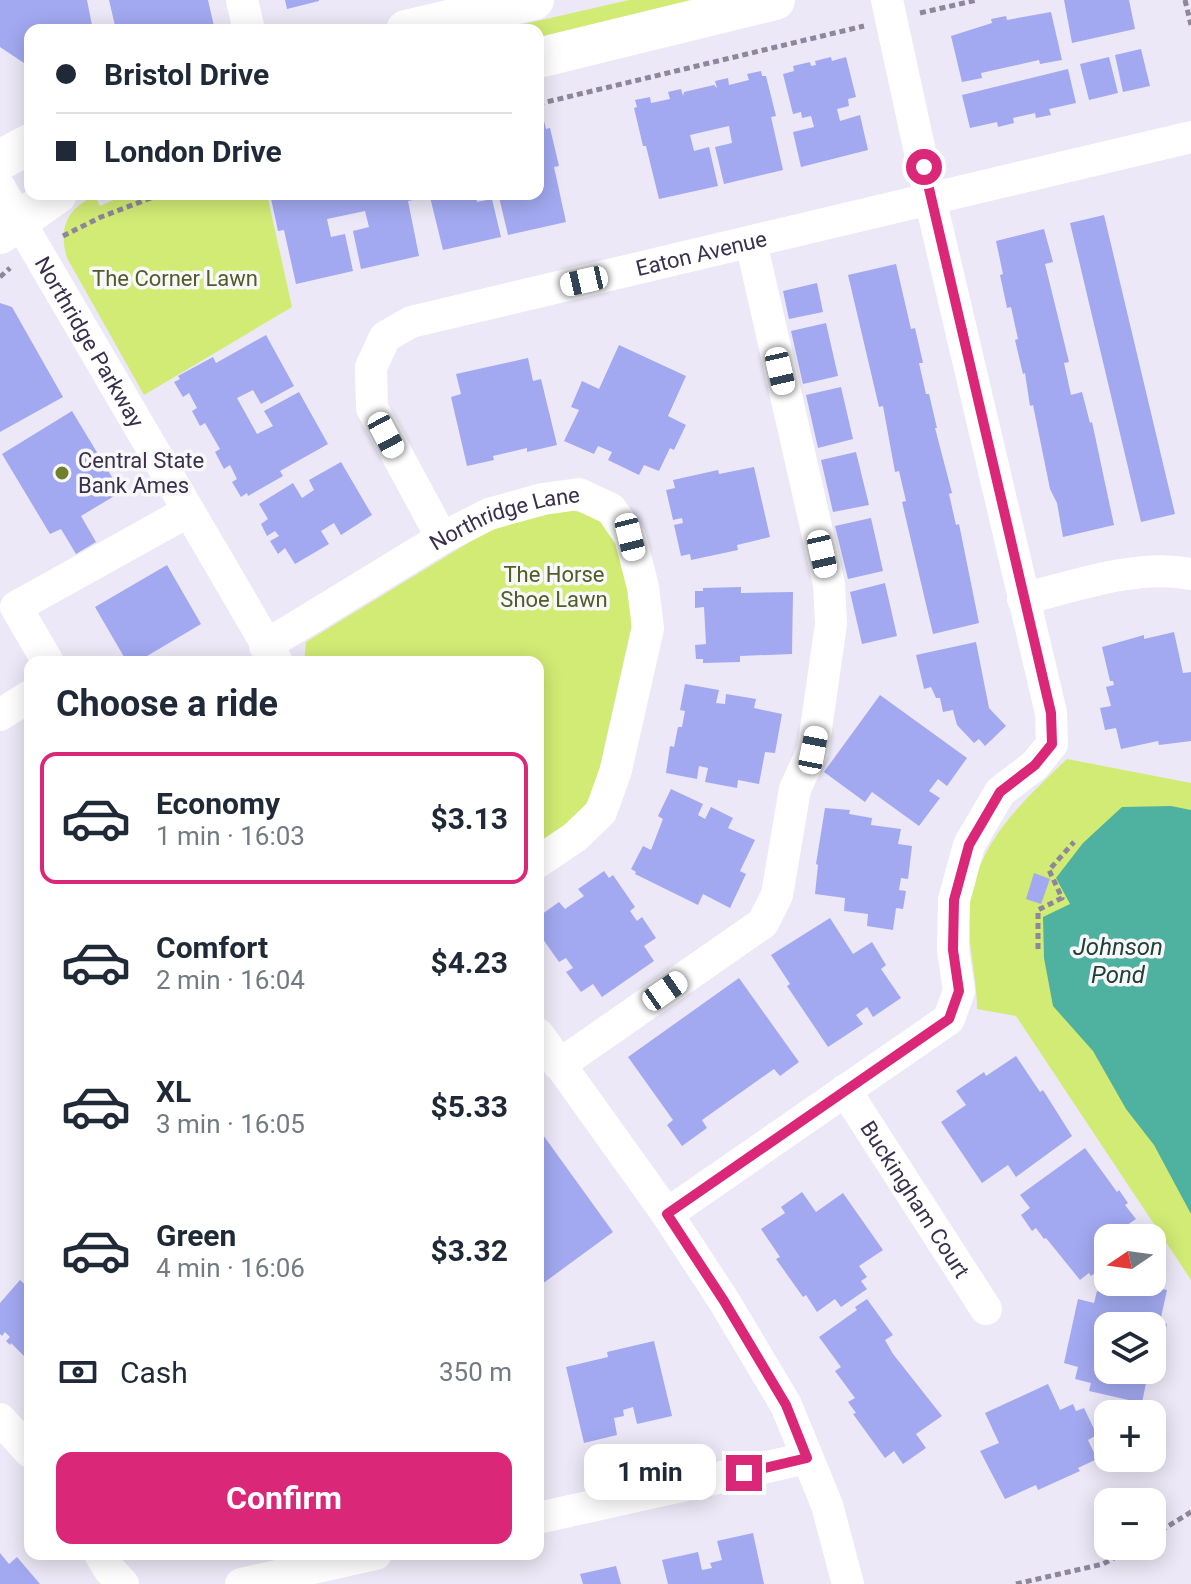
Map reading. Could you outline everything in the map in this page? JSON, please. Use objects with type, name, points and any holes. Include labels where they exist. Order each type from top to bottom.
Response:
[{"type":"main road","points":[[432,24],[534,0]]},
{"type":"main road","points":[[544,57],[775,0]]},
{"type":"main road","points":[[0,160],[24,147]]},
{"type":"main road","points":[[7,227],[48,200]]},
{"type":"street","points":[[242,0],[248,24]]},
{"type":"street","points":[[667,1214],[949,1019],[959,991],[953,950],[954,900],[969,845],[1000,792],[1035,765],[1052,744],[1051,713],[930,198],[890,12]]},
{"type":"street","name":"Eaton Avenue","points":[[442,538],[372,408],[371,367],[385,337],[411,322],[1191,137]]},
{"type":"street","name":"Northridge Parkway","points":[[7,227],[187,512],[271,654]]},
{"type":"street","points":[[559,1065],[763,923],[777,895],[795,789],[813,750],[831,624],[829,584],[751,242]]},
{"type":"street","name":"Northridge Lane","points":[[271,654],[442,538],[489,514],[543,499],[579,494],[611,509],[630,537],[643,587],[648,628],[616,770],[601,812],[575,837],[544,858]]},
{"type":"street","points":[[45,656],[16,607],[187,512]]},
{"type":"street","points":[[1023,599],[1116,576],[1173,570],[1191,574]]},
{"type":"street","points":[[0,715],[24,700]]},
{"type":"street","points":[[544,1043],[667,1214],[786,1405],[827,1505],[848,1584]]},
{"type":"street","name":"Buckingham Court","points":[[845,1090],[986,1309]]},
{"type":"street","points":[[0,1419],[24,1445]]},
{"type":"street","points":[[544,1517],[807,1458]]},
{"type":"street","points":[[104,1560],[123,1584]]},
{"type":"street","points":[[241,1584],[349,1560]]},
{"type":"path","points":[[544,103],[855,29],[890,12],[977,0]]},
{"type":"path","points":[[1185,0],[1191,25]]},
{"type":"path","points":[[62,237],[101,217],[145,200]]},
{"type":"path","points":[[0,277],[7,227]]},
{"type":"path","points":[[1038,949],[1038,910],[1062,898],[1049,870],[1074,842]]},
{"type":"path","points":[[1166,1527],[1191,1512]]},
{"type":"path","points":[[1016,1584],[1110,1560]]},
{"type":"green space","points":[[629,0],[724,0],[544,42],[544,24],[524,24]]},
{"type":"green space","name":"The Corner Lawn","points":[[87,200],[97,200],[100,206],[113,200],[268,200],[292,307],[144,395],[64,248],[65,229],[71,213]]},
{"type":"green space","name":"The Horse Shoe Lawn","points":[[564,509],[595,515],[618,542],[634,615],[596,784],[579,813],[544,843],[544,656],[305,656],[306,642],[491,529]]},
{"type":"green space","points":[[1067,759],[1191,783],[1191,1280],[1166,1242],[1166,1224],[1154,1224],[1016,1016],[977,1009],[969,923],[977,873],[1000,831],[1031,794]]},
{"type":"water","name":"Johnson Pond","points":[[1171,806],[1191,810],[1191,1214],[1154,1145],[1126,1109],[1093,1051],[1053,1006],[1044,958],[1043,917],[1070,904],[1056,878],[1083,843],[1122,807]]},
{"type":"building","points":[[0,0],[87,0],[92,24],[24,24],[24,63],[0,47]]},
{"type":"building","points":[[109,0],[208,0],[214,24],[115,24]]},
{"type":"building","points":[[285,0],[319,0],[319,1],[287,9]]},
{"type":"building","points":[[1064,0],[1129,0],[1135,29],[1072,43]]},
{"type":"building","points":[[1051,12],[1062,60],[1040,64],[1039,60],[981,73],[982,78],[962,82],[951,36],[992,23],[991,19],[1006,16],[1007,20]]},
{"type":"building","points":[[1141,49],[1150,86],[1123,92],[1115,55]]},
{"type":"building","points":[[831,57],[832,61],[846,57],[856,97],[848,99],[849,106],[837,109],[840,121],[860,115],[868,150],[801,167],[793,132],[814,127],[811,116],[802,118],[801,112],[793,114],[783,74],[794,71],[793,66],[810,62],[811,66],[816,65],[815,61]]},
{"type":"building","points":[[1109,57],[1118,93],[1089,100],[1080,64]]},
{"type":"building","points":[[1068,69],[1076,103],[1049,109],[1051,115],[1036,118],[1035,113],[1013,118],[1014,123],[998,127],[997,122],[970,128],[962,95]]},
{"type":"building","points":[[761,71],[762,76],[766,76],[776,116],[771,117],[783,170],[724,184],[715,147],[732,143],[729,126],[690,135],[694,151],[709,147],[718,186],[659,199],[646,146],[643,146],[635,100],[650,97],[651,103],[670,99],[668,92],[681,89],[683,96],[684,92],[714,85],[717,88],[715,81],[728,78],[729,85],[749,80],[747,74]]},
{"type":"building","points":[[544,121],[546,129],[550,128],[559,166],[554,167],[566,222],[508,235],[500,200],[544,200]]},
{"type":"building","points":[[271,200],[413,200],[408,201],[419,256],[361,269],[353,231],[369,227],[365,211],[327,219],[331,237],[345,234],[353,271],[296,284],[284,230],[278,231]]},
{"type":"building","points":[[431,200],[492,200],[501,237],[443,250]]},
{"type":"building","points":[[1104,215],[1175,514],[1141,522],[1070,223]]},
{"type":"building","points":[[1044,229],[1053,262],[1045,264],[1069,362],[1064,363],[1071,395],[1082,392],[1092,422],[1114,525],[1063,537],[1015,340],[1018,339],[1011,307],[1007,308],[996,241]]},
{"type":"building","points":[[896,264],[911,329],[915,328],[923,363],[919,363],[952,493],[949,494],[956,525],[959,524],[979,623],[933,634],[902,502],[906,501],[899,471],[895,472],[883,406],[879,407],[848,275]]},
{"type":"building","points":[[817,283],[823,312],[789,319],[783,291]]},
{"type":"building","points":[[0,303],[12,307],[63,397],[0,432]]},
{"type":"building","points":[[826,323],[838,376],[803,384],[791,331]]},
{"type":"building","points":[[266,335],[294,386],[261,404],[253,390],[237,398],[257,434],[273,426],[264,411],[299,392],[328,444],[280,471],[283,476],[241,497],[232,482],[237,479],[230,465],[224,469],[215,452],[220,449],[205,423],[200,426],[192,411],[197,408],[189,393],[183,397],[174,382],[180,379],[178,376],[213,357],[216,363]]},
{"type":"building","points":[[619,345],[686,376],[668,416],[686,425],[659,471],[644,465],[639,475],[608,460],[612,452],[598,446],[594,454],[564,441],[579,410],[571,407],[582,381],[599,389]]},
{"type":"building","points":[[528,358],[533,381],[541,379],[557,445],[527,452],[527,448],[467,466],[451,397],[461,394],[456,374]]},
{"type":"building","points":[[841,387],[853,439],[818,448],[806,395]]},
{"type":"building","name":"Central State Bank Ames","points":[[72,411],[121,492],[81,516],[96,542],[76,554],[61,529],[50,534],[2,454]]},
{"type":"building","points":[[856,452],[869,505],[833,512],[821,460]]},
{"type":"building","points":[[341,462],[372,515],[341,535],[334,523],[321,531],[329,544],[295,564],[285,548],[278,554],[270,541],[279,536],[275,531],[267,536],[261,524],[268,519],[259,504],[293,483],[302,498],[314,490],[309,480]]},
{"type":"building","points":[[754,467],[770,537],[737,545],[738,550],[691,560],[690,554],[681,556],[674,525],[683,523],[682,518],[673,520],[666,490],[675,488],[673,480],[718,470],[719,474]]},
{"type":"building","points":[[871,518],[883,571],[848,579],[835,526]]},
{"type":"building","points":[[167,565],[201,624],[147,656],[124,656],[95,607]]},
{"type":"building","points":[[885,583],[897,636],[862,644],[850,592]]},
{"type":"building","points":[[741,587],[741,593],[793,592],[792,654],[740,656],[740,662],[703,663],[703,659],[696,659],[695,645],[706,644],[704,607],[695,608],[695,591]]},
{"type":"building","points":[[1174,632],[1183,673],[1191,672],[1191,741],[1159,745],[1158,741],[1121,749],[1116,728],[1105,730],[1100,708],[1111,706],[1106,687],[1114,685],[1110,681],[1102,647],[1144,635],[1144,639]]},
{"type":"building","points":[[976,642],[989,708],[1006,726],[985,746],[979,739],[974,743],[957,725],[953,710],[943,712],[940,698],[936,698],[931,687],[924,689],[916,655]]},
{"type":"building","points":[[685,684],[719,690],[716,703],[725,704],[726,694],[756,699],[754,708],[782,714],[775,753],[765,752],[759,784],[738,780],[737,788],[705,782],[708,768],[699,766],[697,779],[666,773],[670,746],[674,747],[678,727],[682,727],[685,711],[680,710]]},
{"type":"building","points":[[880,695],[967,758],[947,786],[938,779],[929,791],[940,798],[919,826],[872,792],[865,802],[824,772]]},
{"type":"building","points":[[671,789],[703,804],[698,815],[705,819],[711,807],[733,818],[728,828],[755,840],[740,871],[746,874],[730,908],[703,894],[698,905],[635,874],[631,869],[643,846],[651,850],[663,819],[658,816]]},
{"type":"building","points":[[825,808],[850,810],[849,814],[872,818],[871,825],[901,829],[898,844],[912,846],[908,879],[901,878],[899,890],[906,891],[903,909],[896,908],[893,930],[867,926],[868,914],[844,911],[845,898],[815,894],[816,864]]},
{"type":"building","points":[[604,871],[609,878],[613,875],[635,907],[630,911],[637,921],[642,917],[656,938],[644,946],[654,961],[602,997],[593,984],[581,992],[566,972],[573,968],[566,958],[559,962],[544,941],[544,913],[559,902],[565,909],[584,896],[578,889]]},
{"type":"building","points":[[1034,873],[1050,879],[1041,904],[1026,899]]},
{"type":"building","points":[[830,918],[853,954],[872,942],[886,965],[881,969],[901,998],[873,1017],[867,1007],[856,1015],[863,1024],[828,1047],[787,986],[790,984],[771,955]]},
{"type":"building","points":[[739,978],[799,1062],[780,1076],[774,1069],[702,1120],[707,1128],[682,1146],[667,1125],[673,1120],[628,1057]]},
{"type":"building","points":[[1016,1056],[1040,1092],[1043,1090],[1072,1136],[1016,1177],[1008,1165],[982,1183],[941,1122],[966,1105],[956,1091]]},
{"type":"building","points":[[544,1136],[613,1232],[544,1283]]},
{"type":"building","points":[[1085,1148],[1117,1192],[1119,1190],[1128,1203],[1125,1205],[1136,1219],[1128,1224],[1094,1224],[1094,1274],[1091,1276],[1089,1273],[1080,1280],[1046,1238],[1036,1228],[1032,1231],[1021,1215],[1030,1208],[1020,1195]]},
{"type":"building","points":[[802,1192],[816,1212],[843,1193],[883,1250],[859,1266],[867,1277],[861,1281],[867,1289],[841,1307],[835,1299],[817,1312],[776,1259],[780,1257],[761,1229],[785,1213],[781,1207]]},
{"type":"building","points":[[20,1280],[24,1284],[24,1356],[6,1341],[10,1337],[5,1332],[2,1336],[0,1334],[0,1303]]},
{"type":"building","points":[[1096,1296],[1166,1296],[1162,1312],[1094,1312],[1094,1384],[1146,1384],[1143,1400],[1089,1391],[1091,1383],[1075,1379],[1078,1367],[1064,1363],[1078,1299],[1094,1303]]},
{"type":"building","points":[[867,1299],[893,1335],[885,1340],[893,1354],[942,1416],[916,1434],[926,1448],[903,1464],[894,1451],[885,1458],[853,1414],[856,1413],[848,1402],[855,1398],[835,1371],[841,1367],[819,1337],[857,1310],[855,1307]]},
{"type":"building","points":[[654,1341],[672,1416],[637,1424],[633,1407],[623,1410],[624,1416],[614,1418],[617,1435],[584,1443],[566,1367],[608,1357],[607,1352]]},
{"type":"building","points":[[1048,1384],[1060,1410],[1073,1404],[1076,1411],[1084,1408],[1094,1429],[1094,1437],[1088,1440],[1094,1460],[1078,1468],[1080,1471],[1038,1490],[1036,1485],[1005,1499],[980,1451],[999,1443],[985,1413]]},
{"type":"building","points":[[753,1533],[764,1584],[668,1584],[662,1560],[698,1552],[702,1570],[712,1568],[710,1563],[722,1560],[717,1541]]},
{"type":"building","points":[[0,1553],[9,1564],[17,1557],[40,1584],[0,1584]]},
{"type":"building","points":[[616,1566],[621,1584],[583,1584],[580,1574]]},
{"type":"place","name":"Central State Bank Ames","points":[[62,473]]},
{"type":"route","points":[[744,1473],[807,1458],[786,1405],[667,1214],[949,1019],[959,991],[953,950],[954,900],[969,845],[1000,792],[1035,765],[1052,744],[1051,713],[924,167]]}]
